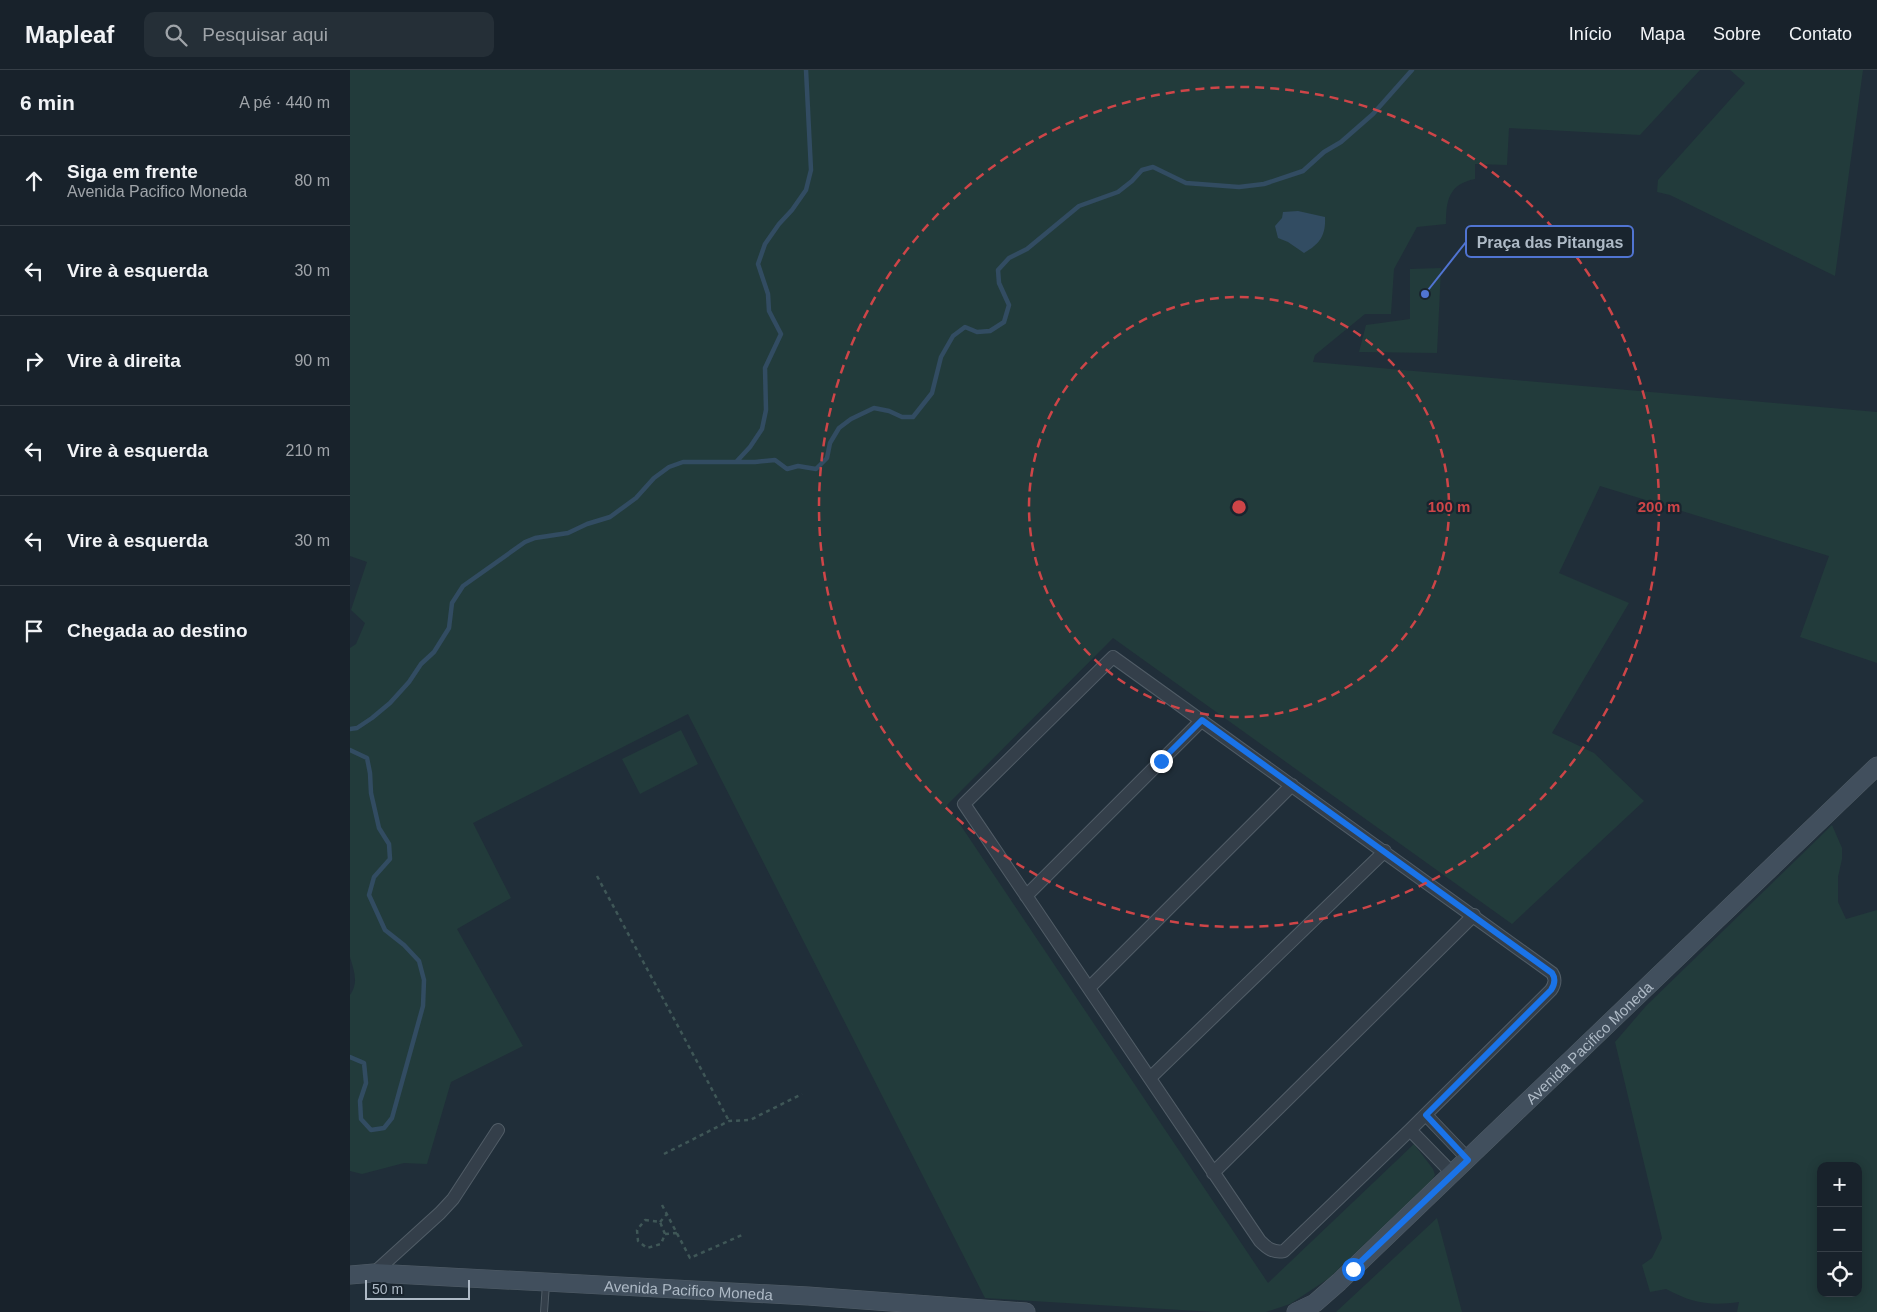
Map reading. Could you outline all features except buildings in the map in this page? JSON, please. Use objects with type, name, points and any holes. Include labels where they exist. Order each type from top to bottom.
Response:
[{"type":"street","points":[[1114,657],[1292,785],[1552,973],[1554,985],[1426,1115],[1284,1251],[1278,1252],[1270,1250],[1260,1241],[1212,1173],[1150,1078],[964,804],[1114,657]]},
{"type":"street","points":[[1026,896],[1202,720]]},
{"type":"street","name":"Avenida Pacifico Moneda","points":[[1296,1312],[1314,1304],[1454,1174],[1877,766]]},
{"type":"street","points":[[1089,988],[1292,785]]},
{"type":"street","points":[[1150,1078],[1385,851]]},
{"type":"street","points":[[1212,1173],[1474,915]]},
{"type":"street","points":[[1426,1115],[1468,1160]]},
{"type":"street","points":[[374,1274],[440,1213],[453,1198],[498,1130]]},
{"type":"street","points":[[1410,1130],[1454,1174]]},
{"type":"street","name":"Avenida Pacifico Moneda","points":[[350,1275],[374,1274],[808,1296],[1026,1312]]},
{"type":"lane","points":[[544,1312],[546,1282]]},
{"type":"path","points":[[597,876],[729,1121]]},
{"type":"path","points":[[664,1154],[729,1121],[750,1120],[802,1094]]},
{"type":"path","points":[[662,1205],[690,1258],[742,1235]]},
{"type":"path","points":[[660,1222],[667,1214]]},
{"type":"path","points":[[645,1220],[660,1222],[665,1234],[661,1244],[647,1248],[638,1241],[636,1230],[645,1220]]},
{"type":"path","points":[[665,1234],[677,1233]]},
{"type":"green space","points":[[350,70],[1700,70],[1640,135],[1509,128],[1507,165],[1475,164],[1475,179],[1466,181],[1454,189],[1451,194],[1448,201],[1446,224],[1417,227],[1394,269],[1391,314],[1365,314],[1315,355],[1313,362],[1877,412],[1877,663],[1800,637],[1829,556],[1600,486],[1559,573],[1629,603],[1552,733],[1594,753],[1644,801],[1512,924],[1113,638],[947,805],[1268,1283],[1414,1144],[1433,1169],[1435,1175],[1432,1180],[1328,1279],[1290,1304],[1266,1312],[1214,1312],[985,1298],[688,714],[473,823],[511,898],[457,929],[523,1046],[451,1082],[427,1164],[404,1163],[362,1174],[350,1171],[350,995],[355,981],[350,957],[350,648],[356,644],[365,623],[351,610],[367,562],[350,556]]},
{"type":"green space","points":[[1730,70],[1863,70],[1835,276],[1670,195],[1657,192],[1658,180],[1745,83]]},
{"type":"green space","points":[[1441,268],[1437,353],[1359,352],[1366,325],[1410,319],[1410,269]]},
{"type":"green space","points":[[681,730],[698,764],[640,794],[622,759]]},
{"type":"green space","points":[[1832,825],[1842,848],[1842,859],[1838,877],[1838,902],[1846,919],[1877,910],[1877,1312],[1737,1312],[1739,1302],[1719,1304],[1701,1302],[1684,1298],[1666,1289],[1650,1292],[1642,1265],[1652,1258],[1662,1238],[1615,1042],[1646,1006]]},
{"type":"green space","points":[[1437,1218],[1462,1312],[1336,1312]]},
{"type":"water","points":[[1298,211],[1325,217],[1321,238],[1304,253],[1288,242],[1278,238],[1275,226],[1282,218],[1283,212]]},
{"type":"waterway","points":[[737,461],[750,447],[762,429],[766,410],[765,368],[781,334],[769,311],[768,294],[758,264],[765,244],[806,190],[811,170],[806,70]]},
{"type":"waterway","points":[[350,729],[357,728],[390,703],[409,682],[421,664],[434,652],[449,628],[452,603],[463,586],[525,542],[535,538],[568,533],[587,524],[610,517],[636,498],[654,478],[669,467],[683,462],[755,462],[775,460],[787,469],[798,466],[816,469],[827,458],[830,443],[839,428],[851,419],[874,408],[889,411],[902,417],[913,417],[932,393],[941,357],[953,336],[965,327],[977,332],[990,331],[1004,322],[1009,305],[999,283],[998,270],[1009,258],[1027,249],[1079,206],[1118,192],[1142,170],[1153,167],[1186,183],[1239,187],[1264,184],[1303,171],[1324,152],[1341,142],[1373,114],[1412,70]]},
{"type":"waterway","points":[[350,750],[367,758],[371,793],[379,828],[389,844],[390,859],[374,877],[369,895],[385,930],[404,945],[419,961],[424,980],[423,1006],[392,1118],[384,1128],[371,1130],[361,1119],[360,1101],[366,1083],[364,1063],[350,1057]]},
{"type":"place","name":"Praça das Pitangas","points":[[1425,294]]},
{"type":"route","points":[[1161,761],[1202,720],[1474,915],[1554,976],[1555,981],[1551,990],[1426,1115],[1468,1160],[1353,1269]]}]
